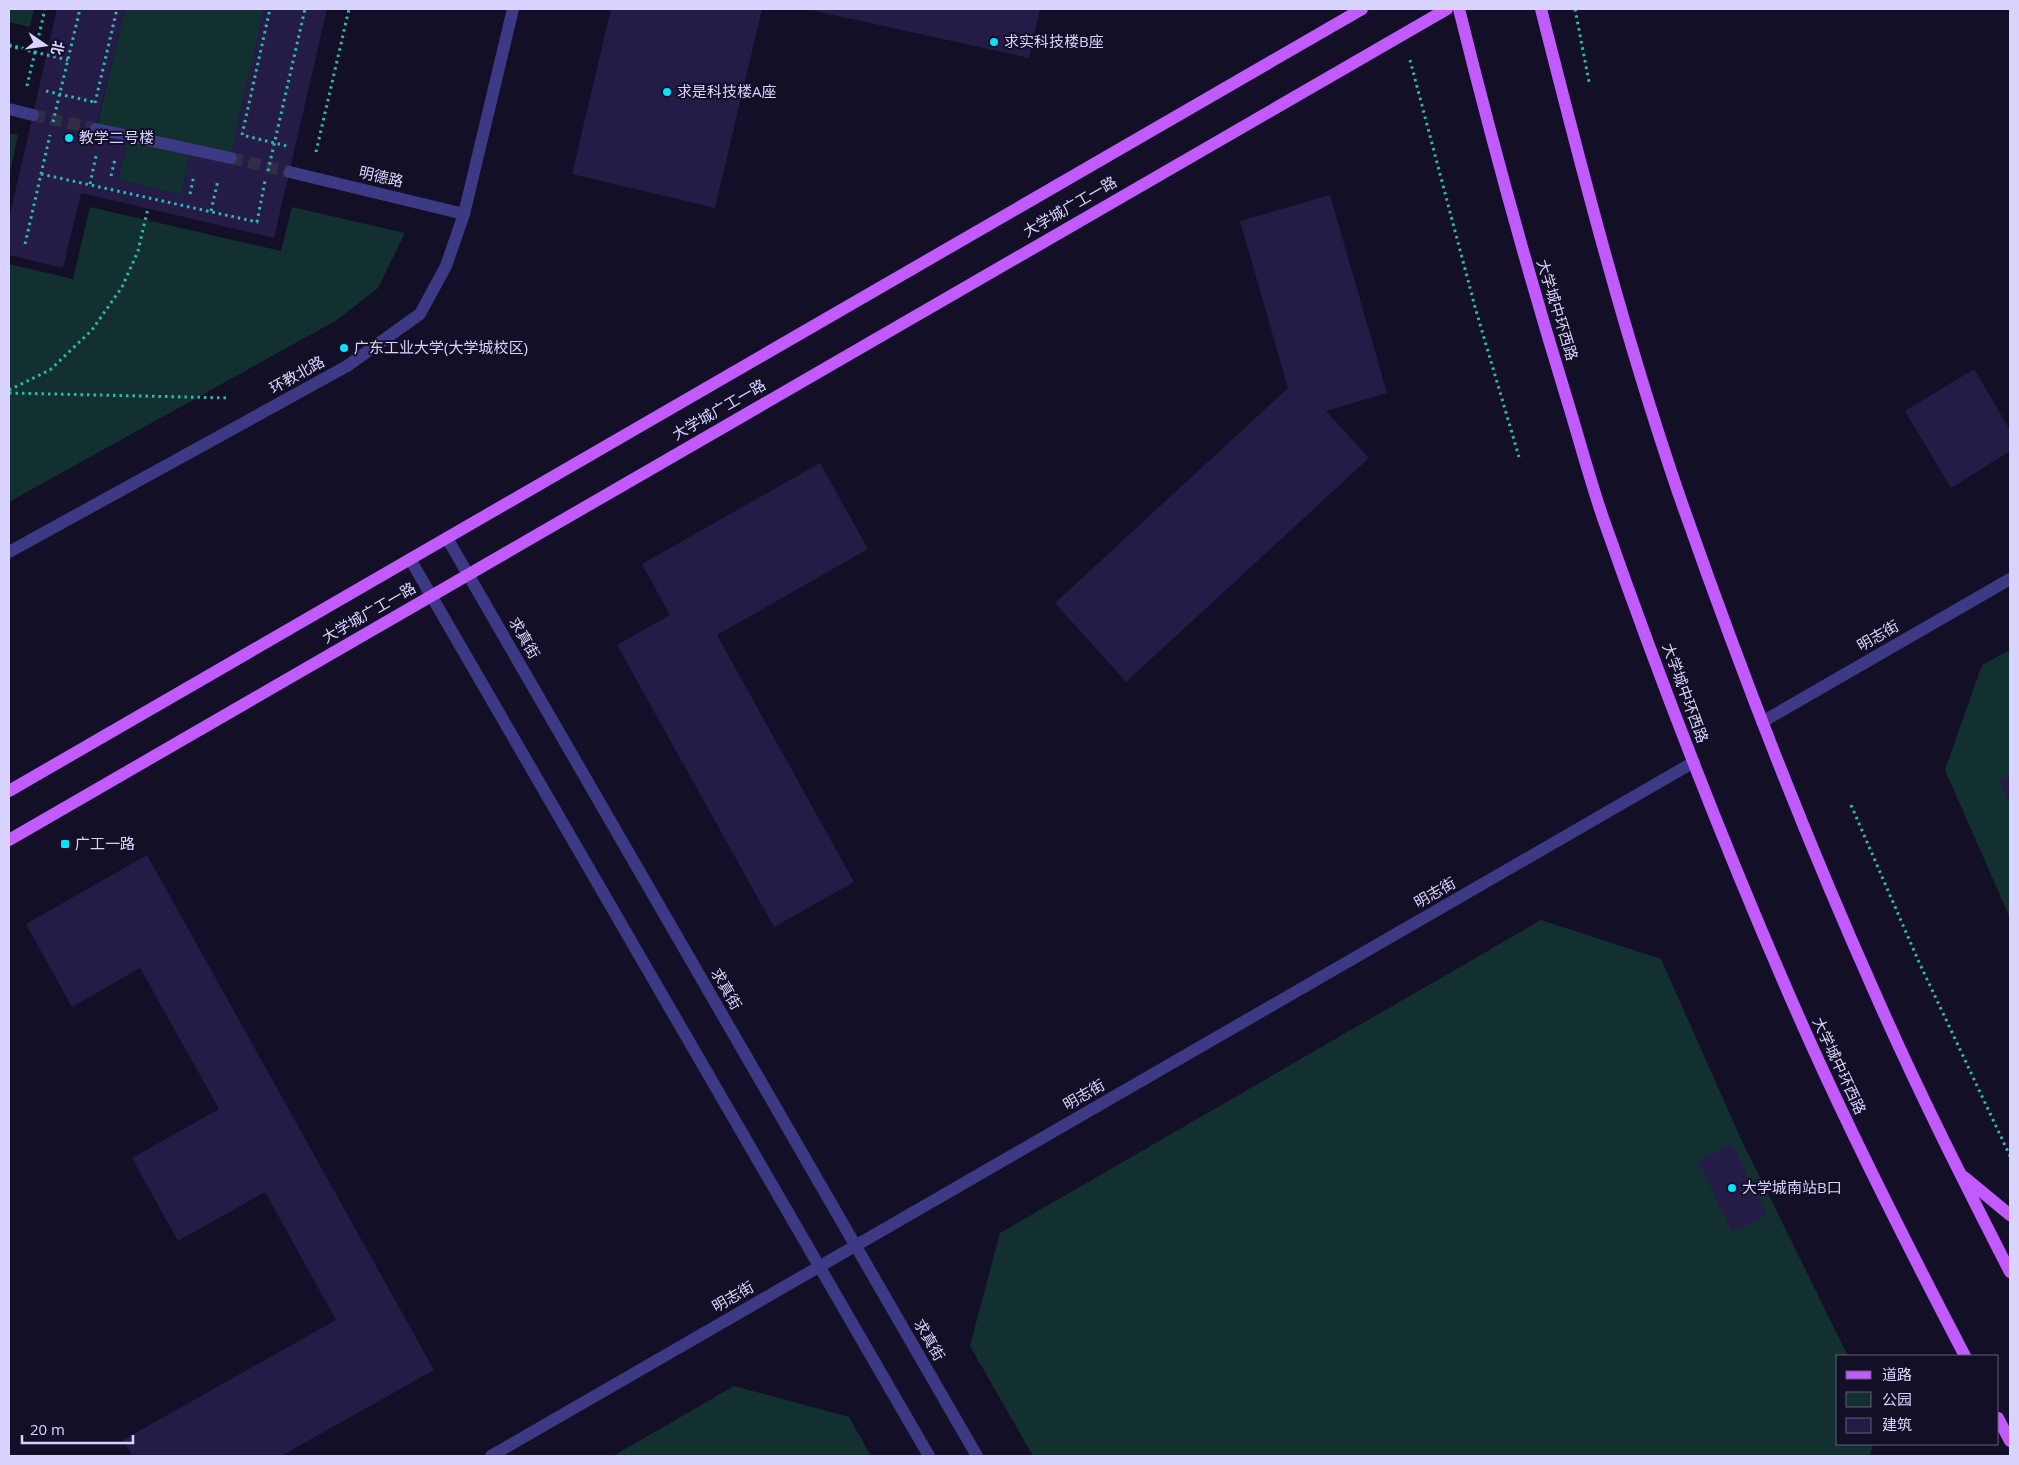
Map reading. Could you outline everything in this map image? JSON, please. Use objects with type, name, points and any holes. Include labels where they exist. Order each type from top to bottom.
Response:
[{"type":"main road","name":"大学城广工一路","points":[[9,791],[1362,9]]},
{"type":"main road","name":"大学城广工一路","points":[[9,840],[1447,9]]},
{"type":"main road","name":"大学城中环西路","points":[[1459,9],[1494,150],[1527,271],[1594,488],[1694,762],[1752,908],[1802,1025],[1890,1210],[1964,1355]]},
{"type":"main road","points":[[1541,9],[1603,249],[1636,357],[1678,490],[1762,722],[1825,878],[1874,992],[1960,1173],[2010,1272]]},
{"type":"main road","points":[[1960,1173],[2010,1215]]},
{"type":"main road","points":[[1999,1420],[2010,1441]]},
{"type":"street","name":"环教北路","points":[[9,552],[347,366],[420,314],[446,266],[464,214],[513,9]]},
{"type":"street","points":[[96,129],[231,158]]},
{"type":"street","name":"明德路","points":[[290,172],[464,214]]},
{"type":"street","name":"求真街","points":[[447,538],[977,1456]]},
{"type":"street","points":[[410,559],[929,1456]]},
{"type":"street","name":"明志街","points":[[1762,722],[2010,579]]},
{"type":"street","name":"明志街","points":[[491,1456],[1694,762]]},
{"type":"path","points":[[21,112],[46,9]]},
{"type":"path","points":[[25,244],[80,9]]},
{"type":"path","points":[[94,111],[117,9]]},
{"type":"path","points":[[240,143],[270,9]]},
{"type":"path","points":[[42,174],[257,222],[304,9]]},
{"type":"path","points":[[311,177],[349,9]]},
{"type":"path","points":[[1575,9],[1590,88]]},
{"type":"path","points":[[1402,34],[1417,81],[1429,135],[1475,307],[1519,457]]},
{"type":"path","points":[[9,46],[35,51]]},
{"type":"path","points":[[9,46],[68,60]]},
{"type":"path","points":[[90,184],[98,151]]},
{"type":"path","points":[[211,212],[218,178]]},
{"type":"path","points":[[9,391],[50,370],[92,330],[122,287],[138,251],[148,208]]},
{"type":"path","points":[[9,391],[229,398]]},
{"type":"path","points":[[1851,805],[1918,960],[2010,1156]]},
{"type":"green space","points":[[9,9],[34,9],[30,27],[9,22]]},
{"type":"green space","points":[[125,9],[264,9],[229,163],[190,154],[181,195],[118,180],[127,142],[96,129]]},
{"type":"green space","points":[[9,133],[18,135],[9,176]]},
{"type":"green space","points":[[90,207],[281,251],[292,207],[405,233],[378,288],[337,320],[9,502],[9,264],[73,279]]},
{"type":"green space","points":[[2010,650],[2010,918],[1945,770],[1982,665]]},
{"type":"green space","points":[[1541,920],[1661,959],[1741,1139],[1848,1355],[1836,1355],[1836,1445],[1873,1445],[1870,1456],[1033,1456],[970,1346],[1000,1233]]},
{"type":"green space","points":[[734,1386],[849,1417],[871,1456],[613,1456]]},
{"type":"building","name":"教学二号楼","points":[[57,9],[125,9],[94,135],[127,142],[118,180],[181,195],[190,154],[229,163],[264,9],[327,9],[274,238],[81,193],[63,268],[9,255],[9,219]]},
{"type":"building","name":"求是科技楼A座","points":[[611,9],[762,9],[715,208],[572,174]]},
{"type":"building","name":"求实科技楼B座","points":[[806,9],[1040,9],[1029,58]]},
{"type":"building","points":[[1330,195],[1387,393],[1326,411],[1369,458],[1126,682],[1055,603],[1288,388],[1240,221]]},
{"type":"building","points":[[1974,369],[2010,430],[2010,451],[1951,488],[1905,411]]},
{"type":"building","points":[[820,463],[868,549],[717,635],[854,882],[774,927],[617,645],[670,615],[642,564]]},
{"type":"building","points":[[2010,775],[2010,803],[1999,780]]},
{"type":"building","points":[[147,855],[434,1370],[281,1456],[133,1456],[123,1440],[336,1320],[265,1192],[178,1241],[132,1158],[219,1109],[140,968],[72,1007],[26,924]]},
{"type":"building","name":"大学城南站B口","points":[[1732,1144],[1767,1215],[1732,1232],[1698,1161]]},
{"type":"tunnel","points":[[33,115],[96,129]]},
{"type":"tunnel","points":[[231,158],[290,172]]},
{"type":"place","name":"求实科技楼B座","points":[[994,42]]},
{"type":"place","name":"求是科技楼A座","points":[[667,92]]},
{"type":"place","name":"教学二号楼","points":[[69,138]]},
{"type":"place","name":"广东工业大学(大学城校区)","points":[[344,348]]},
{"type":"place","name":"广工一路","points":[[65,844]]},
{"type":"place","name":"大学城南站B口","points":[[1732,1188]]}]
